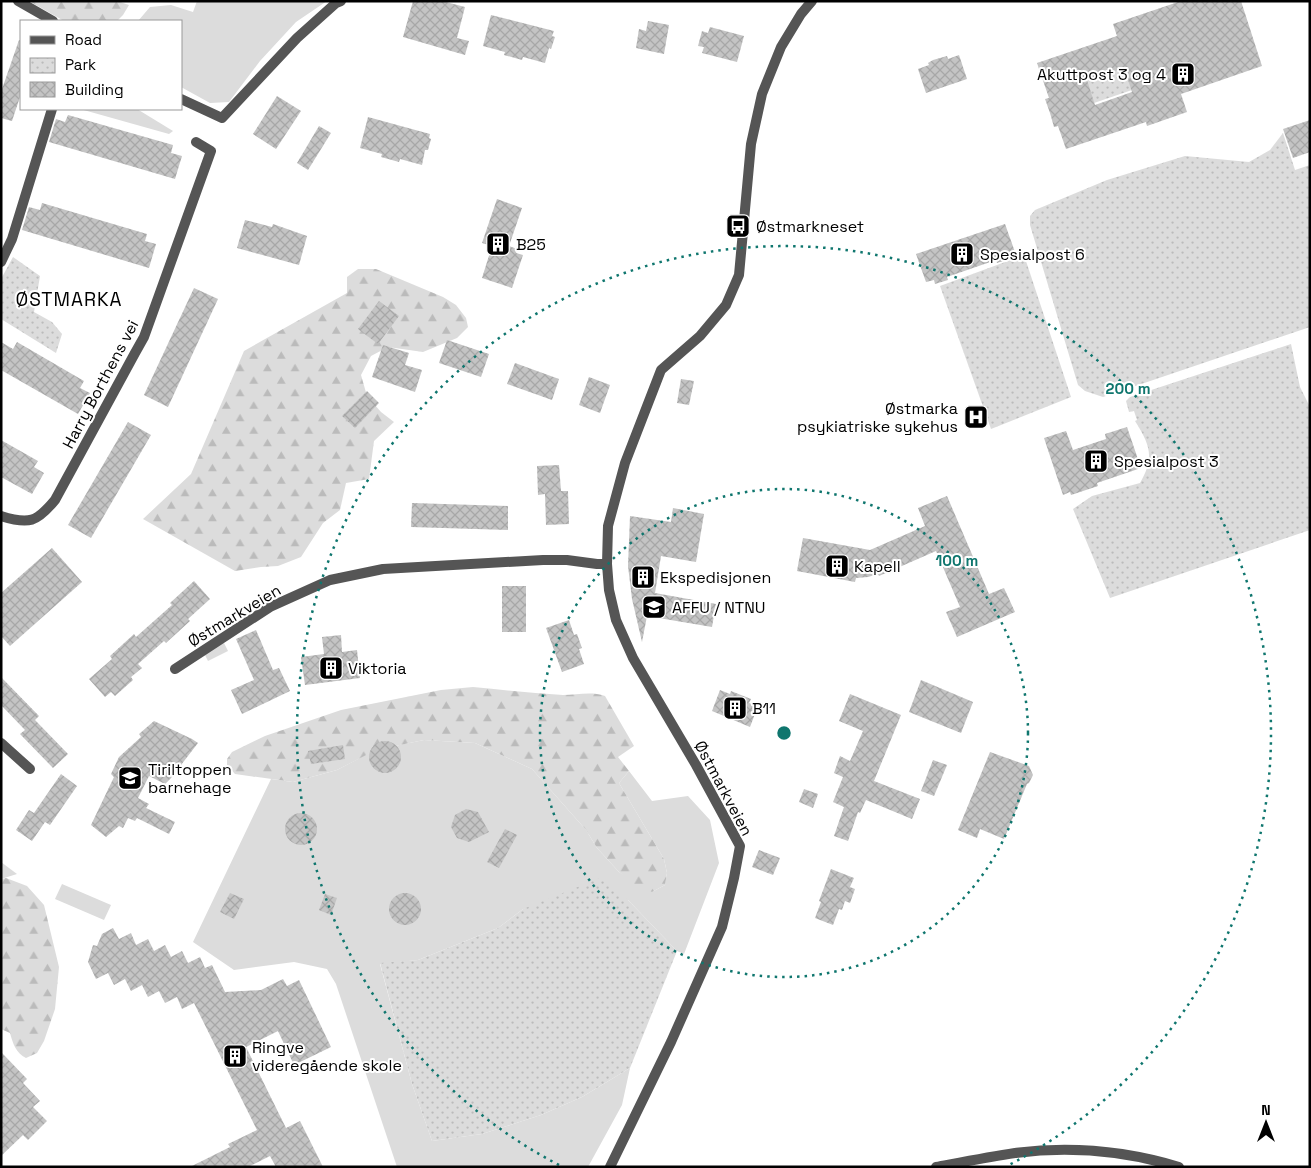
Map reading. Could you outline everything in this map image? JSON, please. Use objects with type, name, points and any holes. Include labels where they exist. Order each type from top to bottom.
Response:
[{"type":"street","points":[[18,1],[51,20]]},
{"type":"street","points":[[182,98],[222,118],[297,38],[340,1]]},
{"type":"street","name":"Østmarkveien","points":[[610,1167],[671,1042],[722,927],[740,846],[696,765],[633,658],[616,620],[609,590],[607,564],[608,526],[625,463],[661,370],[700,336],[726,305],[739,275],[751,144],[762,94],[781,47],[801,14],[812,1]]},
{"type":"street","points":[[1,262],[12,239],[52,110]]},
{"type":"street","name":"Harry Borthens vei","points":[[1,516],[27,522],[35,520],[44,514],[54,500],[135,353],[147,328],[211,151],[196,142]]},
{"type":"street","name":"Østmarkveien","points":[[174,669],[270,607],[330,580],[383,569],[459,564],[567,560],[607,564]]},
{"type":"street","points":[[1,743],[30,770]]},
{"type":"street","points":[[936,1167],[1016,1153],[1075,1150],[1120,1154],[1179,1167]]},
{"type":"green space","points":[[29,1],[117,1],[129,5],[118,20],[62,20]]},
{"type":"green space","points":[[197,1],[327,1],[296,22],[260,61],[229,102],[210,103],[182,88],[182,20],[139,20],[150,7],[171,5],[193,12]]},
{"type":"green space","points":[[1124,67],[1132,90],[1094,103],[1086,79]]},
{"type":"green space","points":[[84,110],[139,110],[173,131],[169,134]]},
{"type":"green space","points":[[1283,133],[1295,170],[1310,165],[1310,327],[1103,397],[1085,391],[1078,385],[1030,225],[1030,216],[1035,210],[1107,180],[1185,156],[1249,162],[1270,150]]},
{"type":"green space","points":[[1024,255],[1071,397],[991,429],[940,286]]},
{"type":"green space","points":[[13,257],[40,276],[34,312],[52,322],[62,334],[56,353],[1,319],[1,279]]},
{"type":"green space","points":[[358,269],[376,269],[443,297],[456,305],[466,318],[468,327],[457,338],[423,352],[388,347],[371,356],[361,375],[367,396],[381,412],[394,422],[374,441],[369,479],[346,483],[340,510],[323,523],[301,557],[278,566],[235,571],[143,519],[191,474],[244,351],[347,293],[347,277]]},
{"type":"green space","points":[[1291,344],[1300,387],[1310,407],[1310,530],[1110,598],[1073,509],[1092,496],[1140,483],[1145,474],[1148,466],[1149,451],[1135,421],[1137,420],[1134,411],[1129,412],[1126,401],[1130,397]]},
{"type":"green space","points":[[223,641],[228,651],[208,661],[205,655]]},
{"type":"green space","points":[[473,687],[563,695],[589,693],[605,696],[634,746],[618,757],[629,771],[619,783],[664,859],[667,873],[665,885],[652,892],[639,888],[619,872],[597,848],[586,830],[532,769],[475,743],[424,740],[376,750],[337,770],[293,782],[235,774],[227,765],[227,759],[232,752],[265,736],[341,710],[441,690]]},
{"type":"green space","points":[[424,740],[475,743],[532,769],[586,830],[597,848],[619,872],[652,892],[665,885],[667,873],[664,859],[619,783],[629,771],[652,801],[688,796],[710,820],[719,863],[684,954],[677,951],[628,900],[523,909],[498,928],[418,960],[380,964],[412,1084],[432,1141],[482,1134],[541,1115],[582,1097],[630,1068],[622,1105],[588,1167],[397,1167],[336,984],[327,969],[294,962],[234,970],[193,942],[271,779],[293,782],[337,770],[375,750]]},
{"type":"green space","points":[[1,862],[17,874],[1,879]]},
{"type":"green space","points":[[6,878],[27,886],[44,905],[59,967],[55,1009],[44,1041],[37,1053],[26,1058],[15,1048],[10,1033],[1,1029],[1,879]]},
{"type":"green space","points":[[600,878],[628,900],[677,951],[630,1068],[582,1097],[541,1115],[482,1134],[432,1141],[412,1084],[380,963],[418,960],[498,928],[523,909]]},
{"type":"green space","points":[[62,884],[111,905],[104,920],[55,899]]},
{"type":"building","points":[[413,1],[442,1],[465,7],[457,38],[469,41],[465,55],[403,37]]},
{"type":"building","name":"Akuttpost 3 og 4","points":[[1181,1],[1241,1],[1262,66],[1181,94],[1187,112],[1147,126],[1146,122],[1066,149],[1058,126],[1054,127],[1045,99],[1049,98],[1037,63],[1117,36],[1113,24]],"holes":[[[1124,68],[1132,92],[1095,105],[1087,80]]]},
{"type":"building","points":[[491,15],[554,31],[552,36],[555,37],[551,49],[549,48],[545,63],[523,57],[522,60],[504,55],[505,52],[483,46]]},
{"type":"building","points":[[648,21],[669,25],[664,54],[636,48],[639,29],[646,31]]},
{"type":"building","points":[[710,27],[744,36],[737,62],[702,53],[704,47],[698,46],[702,31],[708,33]]},
{"type":"building","points":[[19,40],[20,97],[12,121],[1,118],[1,92]]},
{"type":"building","points":[[959,55],[967,79],[926,93],[918,69],[929,65],[928,63],[933,60],[947,56],[948,59]]},
{"type":"building","points":[[277,96],[301,111],[276,149],[253,134]]},
{"type":"building","points":[[68,115],[173,145],[171,153],[182,156],[175,179],[49,142],[56,119],[65,122]]},
{"type":"building","points":[[368,117],[430,134],[429,138],[431,139],[428,150],[425,150],[422,165],[400,159],[399,162],[381,157],[382,154],[360,148]]},
{"type":"building","points":[[1310,120],[1310,152],[1293,158],[1283,129]]},
{"type":"building","points":[[319,126],[331,133],[308,170],[297,163]]},
{"type":"building","name":"B25","points":[[497,199],[522,208],[509,246],[517,249],[516,253],[523,255],[512,288],[482,278],[492,246],[482,243]]},
{"type":"building","points":[[42,203],[147,234],[145,241],[156,244],[149,268],[22,230],[29,207],[40,210]]},
{"type":"building","points":[[245,220],[272,227],[273,224],[307,236],[299,265],[237,248]]},
{"type":"building","name":"Spesialpost 6","points":[[1005,224],[1015,252],[1008,255],[1009,259],[997,263],[996,260],[947,277],[948,280],[935,284],[934,280],[926,282],[916,254]]},
{"type":"building","points":[[194,288],[218,299],[168,407],[144,395]]},
{"type":"building","points":[[379,301],[399,316],[378,344],[358,329]]},
{"type":"building","points":[[447,340],[489,354],[481,377],[439,363]]},
{"type":"building","points":[[1,342],[13,349],[17,342],[84,381],[80,388],[90,393],[78,414],[1,370]]},
{"type":"building","points":[[383,345],[409,353],[405,365],[422,370],[415,392],[372,377]]},
{"type":"building","points":[[515,363],[559,379],[552,400],[507,384]]},
{"type":"building","points":[[589,377],[610,385],[600,413],[579,405]]},
{"type":"building","points":[[681,379],[694,381],[689,405],[677,403]]},
{"type":"building","points":[[367,391],[379,403],[355,428],[342,416]]},
{"type":"building","points":[[128,422],[151,435],[91,538],[68,525]]},
{"type":"building","name":"Spesialpost 3","points":[[1127,427],[1141,468],[1097,483],[1098,486],[1071,495],[1070,492],[1063,495],[1044,438],[1066,431],[1073,450],[1106,439],[1105,434]]},
{"type":"building","points":[[1,440],[38,461],[34,467],[44,473],[32,494],[1,477]]},
{"type":"building","points":[[559,465],[561,491],[568,491],[569,524],[546,525],[545,494],[538,495],[537,466]]},
{"type":"building","points":[[947,496],[989,594],[1004,588],[1015,612],[957,637],[946,612],[960,607],[936,551],[879,576],[878,574],[856,578],[855,582],[797,571],[803,538],[870,550],[925,526],[918,508]]},
{"type":"building","points":[[412,503],[508,506],[508,530],[411,527]]},
{"type":"building","name":"Ekspedisjonen","points":[[673,508],[704,514],[696,562],[661,556],[655,593],[716,604],[712,627],[647,616],[642,642],[632,599],[628,566],[630,516],[671,522]]},
{"type":"building","points":[[52,548],[82,582],[10,646],[1,636],[1,593]]},
{"type":"building","points":[[194,581],[210,599],[166,643],[164,641],[138,664],[142,668],[131,677],[133,680],[115,696],[111,692],[105,697],[89,679],[112,659],[110,656],[134,634],[136,637],[172,605],[170,603]]},
{"type":"building","points":[[502,586],[526,586],[526,632],[502,632]]},
{"type":"building","points":[[569,620],[574,635],[577,634],[582,648],[579,649],[584,664],[562,672],[546,628]]},
{"type":"building","points":[[256,630],[273,670],[279,668],[290,691],[242,714],[231,690],[254,680],[236,639]]},
{"type":"building","name":"Viktoria","points":[[341,635],[342,652],[357,650],[360,678],[305,685],[301,657],[324,654],[322,637]]},
{"type":"building","points":[[1,677],[39,716],[35,720],[68,754],[53,768],[20,734],[25,730],[1,705]]},
{"type":"building","points":[[921,680],[973,702],[961,733],[909,712]]},
{"type":"building","name":"B11","points":[[720,690],[730,694],[731,691],[751,699],[749,703],[758,706],[750,727],[712,711]]},
{"type":"building","points":[[850,694],[901,715],[874,781],[920,799],[912,819],[866,800],[860,813],[858,812],[848,841],[834,836],[844,807],[833,802],[843,777],[834,773],[840,756],[850,761],[863,731],[839,721]]},
{"type":"building","points":[[154,721],[198,743],[165,784],[149,776],[138,798],[149,804],[146,808],[175,822],[169,834],[137,818],[135,821],[128,818],[123,828],[119,826],[106,837],[91,825],[114,777],[111,774],[119,757],[141,737],[139,734]]},
{"type":"building","points":[[385,741],[391,742],[396,746],[400,751],[400,763],[396,768],[391,772],[385,773],[379,772],[374,768],[370,763],[369,757],[370,751],[374,746],[379,742]]},
{"type":"building","points":[[343,745],[345,759],[311,764],[308,751]]},
{"type":"building","points":[[990,752],[1029,766],[1033,775],[1027,784],[1004,839],[980,829],[977,838],[958,830]]},
{"type":"building","points":[[933,760],[947,765],[934,796],[921,791]]},
{"type":"building","points":[[61,774],[77,786],[50,825],[45,822],[32,841],[16,830],[29,810],[34,813]]},
{"type":"building","points":[[804,789],[818,794],[813,808],[799,802]]},
{"type":"building","points":[[466,809],[478,812],[489,832],[469,842],[457,838],[451,827],[455,815]]},
{"type":"building","points":[[301,813],[307,814],[312,818],[316,823],[316,835],[312,840],[307,844],[301,845],[295,844],[290,840],[286,835],[285,829],[286,823],[290,818],[295,814]]},
{"type":"building","points":[[505,829],[517,835],[499,868],[487,862]]},
{"type":"building","points":[[759,850],[780,858],[773,875],[752,867]]},
{"type":"building","points":[[831,869],[854,878],[850,887],[855,889],[850,903],[845,901],[842,910],[839,909],[833,925],[815,918]]},
{"type":"building","points":[[230,893],[244,899],[234,919],[220,912]]},
{"type":"building","points":[[405,893],[411,894],[416,898],[420,903],[420,915],[416,920],[411,924],[405,925],[399,924],[394,920],[390,915],[389,909],[390,903],[394,898],[399,894]]},
{"type":"building","points":[[325,894],[337,898],[331,915],[319,910]]},
{"type":"building","name":"Ringve videregående skole","points":[[113,928],[119,939],[131,933],[136,945],[148,939],[154,951],[165,945],[171,957],[182,951],[188,963],[200,957],[205,968],[212,965],[225,992],[261,990],[283,979],[287,986],[299,980],[331,1047],[294,1065],[278,1031],[246,1047],[286,1128],[300,1121],[323,1167],[276,1167],[270,1156],[248,1167],[190,1167],[230,1147],[228,1144],[257,1130],[194,1003],[182,1009],[177,997],[165,1003],[159,991],[148,997],[142,985],[131,991],[125,979],[114,985],[108,973],[96,979],[88,962],[93,945],[97,946],[102,934]]},
{"type":"building","points":[[1,1052],[27,1079],[23,1083],[40,1101],[33,1107],[47,1121],[28,1140],[23,1135],[1,1156]]},
{"type":"place","name":"Akuttpost 3 og 4","points":[[1183,74]]},
{"type":"place","name":"Østmarkneset","points":[[738,226]]},
{"type":"place","name":"B25","points":[[498,244]]},
{"type":"place","name":"Spesialpost 6","points":[[962,254]]},
{"type":"place","name":"Østmarka psykiatriske sykehus","points":[[976,417]]},
{"type":"place","name":"Spesialpost 3","points":[[1096,461]]},
{"type":"place","name":"Kapell","points":[[837,566]]},
{"type":"place","name":"Ekspedisjonen","points":[[643,577]]},
{"type":"place","name":"AFFU / NTNU","points":[[654,607]]},
{"type":"place","name":"Viktoria","points":[[331,668]]},
{"type":"place","name":"B11","points":[[735,708]]},
{"type":"place","name":"Tiriltoppen barnehage","points":[[130,778]]},
{"type":"place","name":"Ringve videregående skole","points":[[235,1056]]},
{"type":"district","name":"ØSTMARKA","points":[[69,299]]}]
